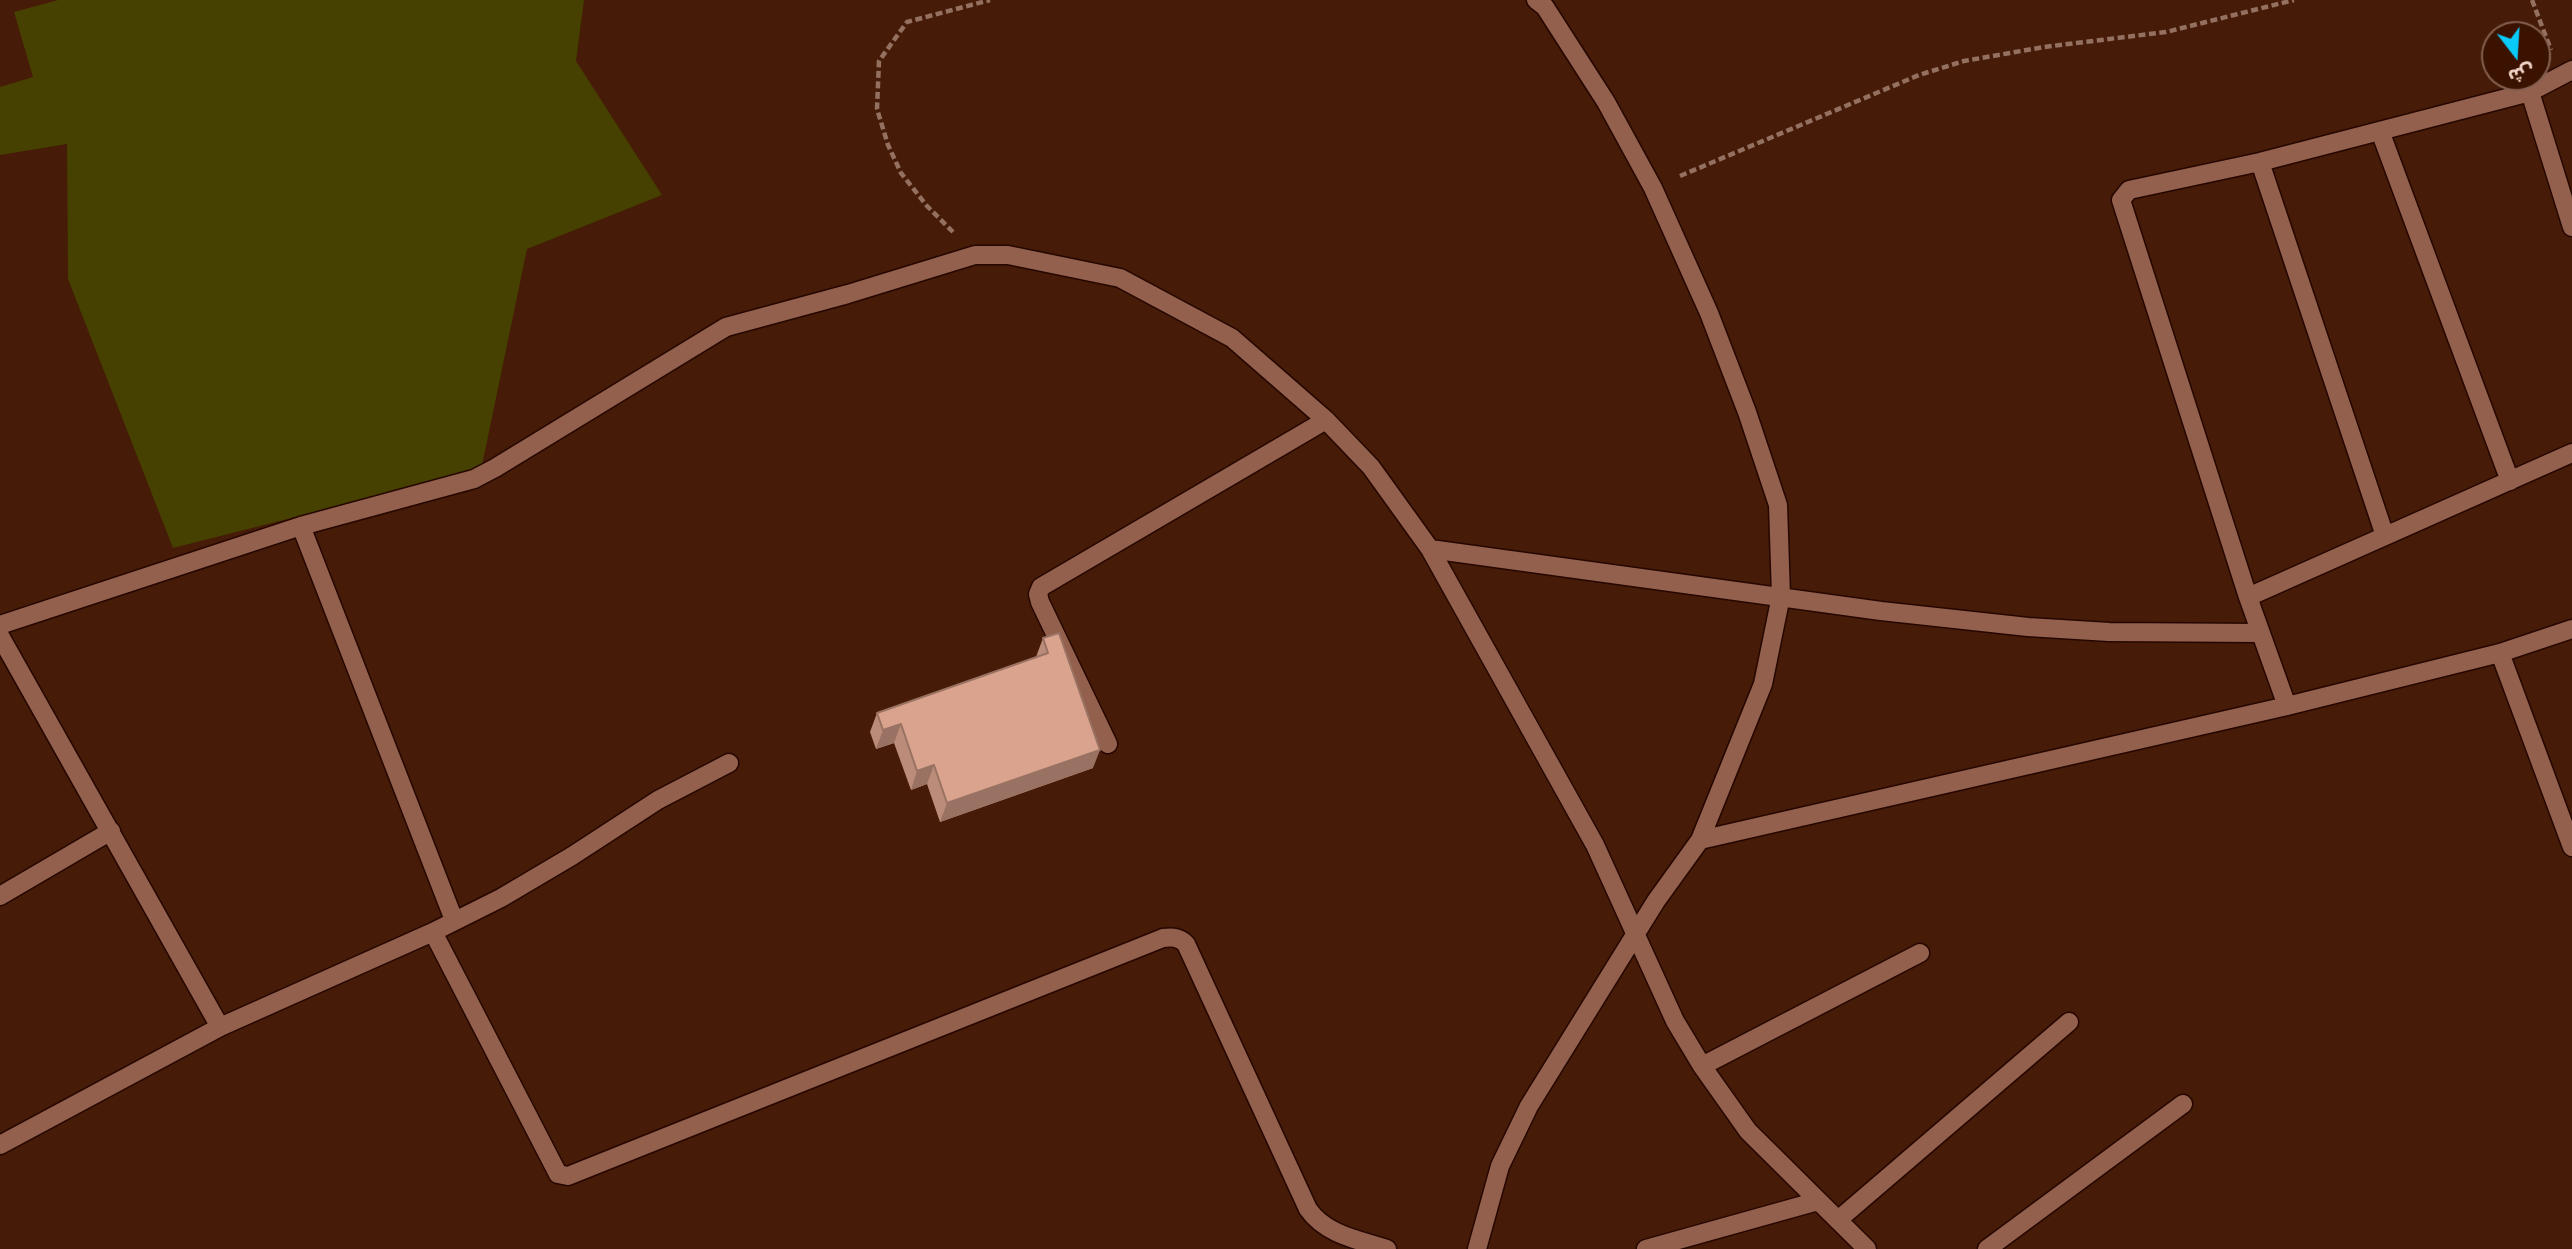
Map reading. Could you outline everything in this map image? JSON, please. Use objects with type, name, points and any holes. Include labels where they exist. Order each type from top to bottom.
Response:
[{"type":"street","points":[[1477,1249],[1500,1166],[1529,1107],[1656,901],[1700,840],[1763,684],[1781,596],[1778,505],[1748,412],[1714,325],[1653,188],[1606,102],[1545,7],[1536,0]]},
{"type":"street","points":[[2287,706],[2248,597],[2121,200],[2129,190],[2260,162],[2530,92],[2567,74]]},
{"type":"street","points":[[2530,92],[2572,227]]},
{"type":"street","points":[[2380,131],[2510,481]]},
{"type":"street","points":[[2260,162],[2385,536]]},
{"type":"street","points":[[0,625],[301,526],[474,479],[726,327],[848,294],[975,255],[1008,255],[1120,278],[1232,338],[1326,420],[1371,467],[1430,549],[1595,845],[1675,1021],[1702,1066],[1748,1131],[1867,1249]]},
{"type":"street","points":[[1108,744],[1040,602],[1038,594],[1041,587],[1326,420]]},
{"type":"street","points":[[2248,597],[2572,453]]},
{"type":"street","points":[[301,526],[454,920]]},
{"type":"street","points":[[1430,549],[1881,611],[2028,627],[2121,632],[2260,633]]},
{"type":"street","points":[[1700,840],[2287,706],[2500,653],[2572,629]]},
{"type":"street","points":[[0,636],[220,1027]]},
{"type":"street","points":[[2500,653],[2572,847]]},
{"type":"street","points":[[0,1146],[220,1027],[433,932],[501,898],[658,800],[729,763]]},
{"type":"street","points":[[0,896],[111,831]]},
{"type":"street","points":[[433,932],[558,1174],[568,1176],[1163,938],[1181,939],[1186,944],[1315,1220],[1331,1231],[1387,1249]]},
{"type":"street","points":[[1702,1066],[1920,953]]},
{"type":"street","points":[[1838,1220],[2069,1023]]},
{"type":"street","points":[[1987,1249],[2183,1104]]},
{"type":"street","points":[[1646,1249],[1818,1201]]},
{"type":"path","points":[[975,255],[927,206],[901,173],[888,145],[877,109],[879,61],[907,22],[990,0]]},
{"type":"path","points":[[1653,188],[1919,75],[1964,61],[2044,47],[2166,32],[2294,0]]},
{"type":"path","points":[[2532,0],[2567,74]]},
{"type":"shaded area","points":[[58,0],[584,0],[576,61],[662,195],[527,249],[481,470],[173,548],[68,279],[67,144],[0,155],[0,87],[33,77],[14,12]]},
{"type":"building","points":[[1059,633],[1100,750],[947,803],[934,765],[917,771],[901,724],[883,730],[877,713],[1048,653],[1043,638]]}]
